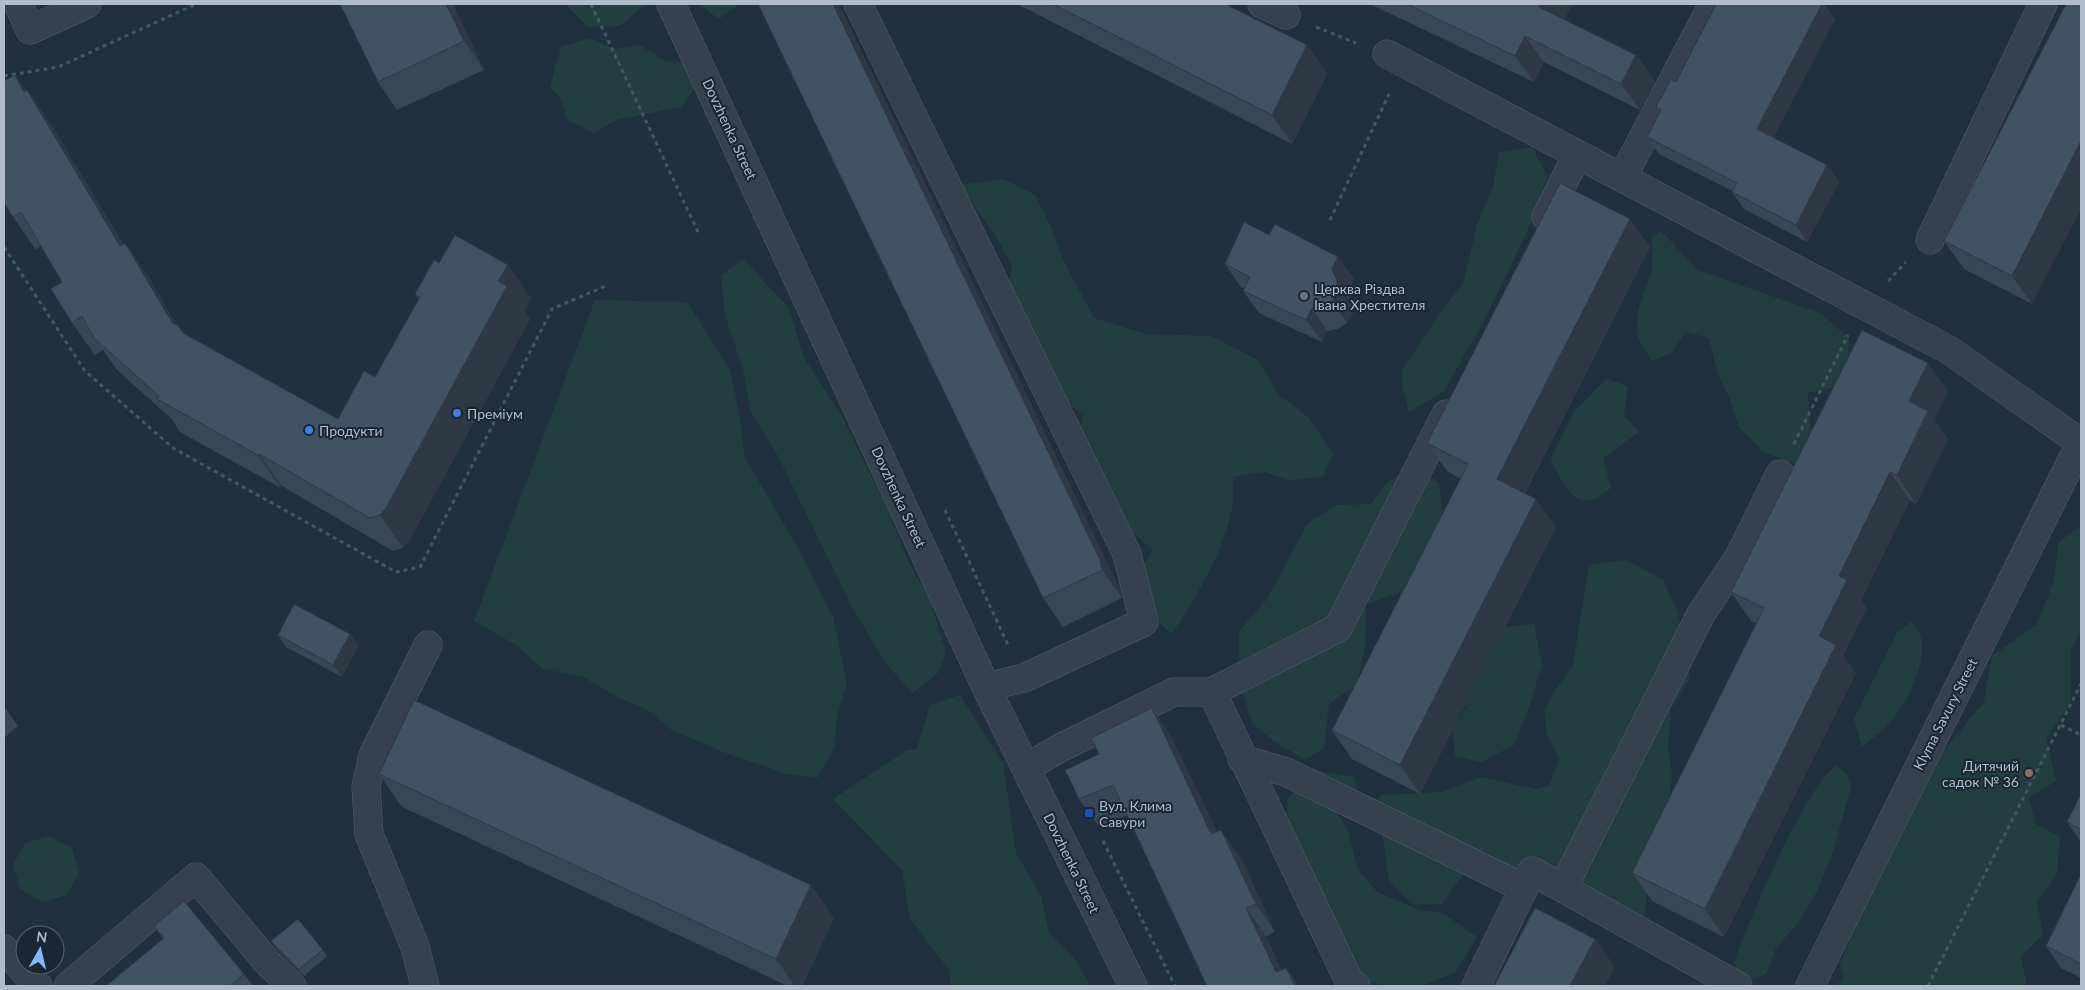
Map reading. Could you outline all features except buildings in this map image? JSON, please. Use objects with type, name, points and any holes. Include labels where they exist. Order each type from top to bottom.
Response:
[{"type":"street","points":[[18,4],[30,30],[87,4]]},
{"type":"street","name":"Dovzhenka Street","points":[[671,4],[986,687],[1133,986]]},
{"type":"street","points":[[858,4],[1127,554],[1144,622],[1024,678],[986,687]]},
{"type":"street","points":[[1622,178],[1713,4]]},
{"type":"street","points":[[1930,240],[2043,4]]},
{"type":"street","points":[[1396,58],[1949,350],[2081,443]]},
{"type":"street","points":[[1533,242],[1578,154]]},
{"type":"street","points":[[1026,768],[1060,748],[1174,692],[1212,692],[1338,628],[1458,391]]},
{"type":"street","name":"Klyma Savury Street","points":[[1810,986],[2081,443]]},
{"type":"street","points":[[1563,888],[1701,614],[1739,557],[1780,474]]},
{"type":"street","points":[[425,986],[415,947],[369,834],[366,787],[377,747],[428,645]]},
{"type":"street","points":[[1212,692],[1242,759],[1350,983],[1356,986]]},
{"type":"street","points":[[1242,759],[1286,772],[1524,888]]},
{"type":"street","points":[[1476,986],[1532,870],[1738,986]]},
{"type":"street","points":[[68,986],[196,877],[268,963],[292,986]]},
{"type":"street","points":[[4,949],[38,986]]},
{"type":"path","points":[[4,76],[58,67],[196,4]]},
{"type":"path","points":[[591,4],[699,234]]},
{"type":"path","points":[[1274,10],[1396,58],[1330,220]]},
{"type":"path","points":[[1780,474],[1862,305],[1930,240]]},
{"type":"path","points":[[4,247],[85,371],[173,448],[396,572],[420,567],[552,309],[608,285]]},
{"type":"path","points":[[1928,986],[2081,684]]},
{"type":"path","points":[[2061,725],[2081,735]]},
{"type":"path","points":[[1149,935],[1176,986]]},
{"type":"green space","points":[[565,4],[643,4],[644,6],[620,26],[588,27]]},
{"type":"green space","points":[[699,4],[739,4],[719,19]]},
{"type":"green space","points":[[590,38],[614,49],[640,45],[665,61],[692,63],[701,80],[681,107],[617,120],[593,133],[567,119],[560,97],[550,87],[561,47]]},
{"type":"green space","points":[[1532,147],[1547,176],[1533,219],[1485,319],[1444,391],[1409,412],[1403,389],[1402,370],[1444,307],[1463,284],[1477,225],[1493,187],[1499,152]]},
{"type":"green space","points":[[1003,179],[1035,195],[1051,227],[1064,262],[1094,318],[1146,334],[1211,336],[1258,360],[1278,394],[1308,417],[1333,453],[1323,477],[1289,480],[1265,472],[1233,477],[1232,508],[1216,558],[1191,605],[1172,634],[1147,612],[1139,571],[1153,550],[1110,508],[1073,462],[1083,416],[1067,402],[1006,304],[1012,265],[996,237],[960,185]]},
{"type":"green space","points":[[1661,231],[1698,270],[1820,313],[1849,338],[1847,384],[1808,393],[1810,426],[1819,448],[1810,465],[1786,461],[1762,451],[1739,427],[1729,397],[1718,374],[1709,338],[1686,332],[1672,352],[1652,361],[1637,336],[1638,310],[1652,269],[1652,238]]},
{"type":"green space","points":[[743,259],[789,308],[804,358],[840,413],[887,508],[907,559],[929,597],[946,653],[937,674],[912,693],[884,661],[852,607],[779,458],[750,410],[743,369],[725,315],[721,275]]},
{"type":"green space","points":[[595,300],[687,302],[730,370],[739,413],[745,458],[798,548],[833,617],[847,684],[837,716],[834,748],[817,778],[787,774],[723,752],[670,729],[651,712],[616,696],[583,677],[543,669],[516,645],[474,621]]},
{"type":"green space","points":[[1606,379],[1628,386],[1624,416],[1639,432],[1603,458],[1611,488],[1599,497],[1581,500],[1573,496],[1567,489],[1550,459],[1573,413]]},
{"type":"green space","points":[[1414,467],[1439,483],[1443,519],[1404,591],[1366,604],[1365,646],[1357,684],[1329,704],[1324,748],[1305,760],[1275,742],[1252,723],[1239,681],[1239,631],[1267,599],[1308,523],[1337,505],[1371,504],[1387,482]]},
{"type":"green space","name":"Дитячий садок № 36","points":[[2081,525],[2081,630],[2071,650],[2071,703],[2046,739],[2056,781],[2029,798],[2036,824],[2060,837],[2057,874],[2037,902],[2043,934],[2021,957],[2027,986],[1835,986],[1844,978],[1840,963],[1860,915],[1942,753],[1984,702],[1992,656],[2037,624],[2054,581],[2058,543]]},
{"type":"green space","points":[[1627,560],[1663,580],[1678,612],[1690,678],[1671,709],[1668,748],[1672,776],[1666,824],[1649,881],[1644,916],[1613,924],[1570,887],[1557,869],[1513,870],[1484,850],[1442,904],[1414,905],[1389,881],[1376,806],[1380,795],[1442,792],[1482,777],[1535,789],[1549,786],[1559,759],[1547,735],[1544,710],[1573,665],[1589,565]]},
{"type":"green space","points":[[1911,622],[1919,632],[1922,645],[1917,675],[1894,718],[1883,730],[1862,747],[1854,719],[1897,633]]},
{"type":"green space","points":[[1534,624],[1542,665],[1530,704],[1514,745],[1481,762],[1455,756],[1453,729],[1466,707],[1480,653],[1497,628]]},
{"type":"green space","points":[[960,695],[1003,763],[1016,853],[1041,896],[1049,933],[1074,958],[1091,986],[951,986],[949,970],[910,918],[902,870],[833,799],[907,750],[917,749],[930,705]]},
{"type":"green space","points":[[1836,766],[1847,773],[1851,787],[1833,852],[1817,891],[1798,923],[1776,948],[1766,974],[1742,983],[1734,963],[1751,919],[1778,858],[1809,800],[1823,779]]},
{"type":"green space","points":[[1320,771],[1355,777],[1359,806],[1337,813],[1348,830],[1358,870],[1377,892],[1420,910],[1443,913],[1477,937],[1455,973],[1420,986],[1387,986],[1361,980],[1312,894],[1294,848],[1289,824],[1287,800],[1301,784]]},
{"type":"green space","points":[[49,836],[72,848],[79,872],[67,895],[42,902],[20,889],[13,865],[25,843]]},
{"type":"place","name":"Церква Різдва Івана Хрестителя","points":[[1304,296]]},
{"type":"place","name":"Преміум","points":[[457,413]]},
{"type":"place","name":"Продукти","points":[[309,430]]},
{"type":"place","name":"Дитячий садок № 36","points":[[2029,773]]},
{"type":"place","name":"Вул. Клима Савури","points":[[1089,813]]}]
